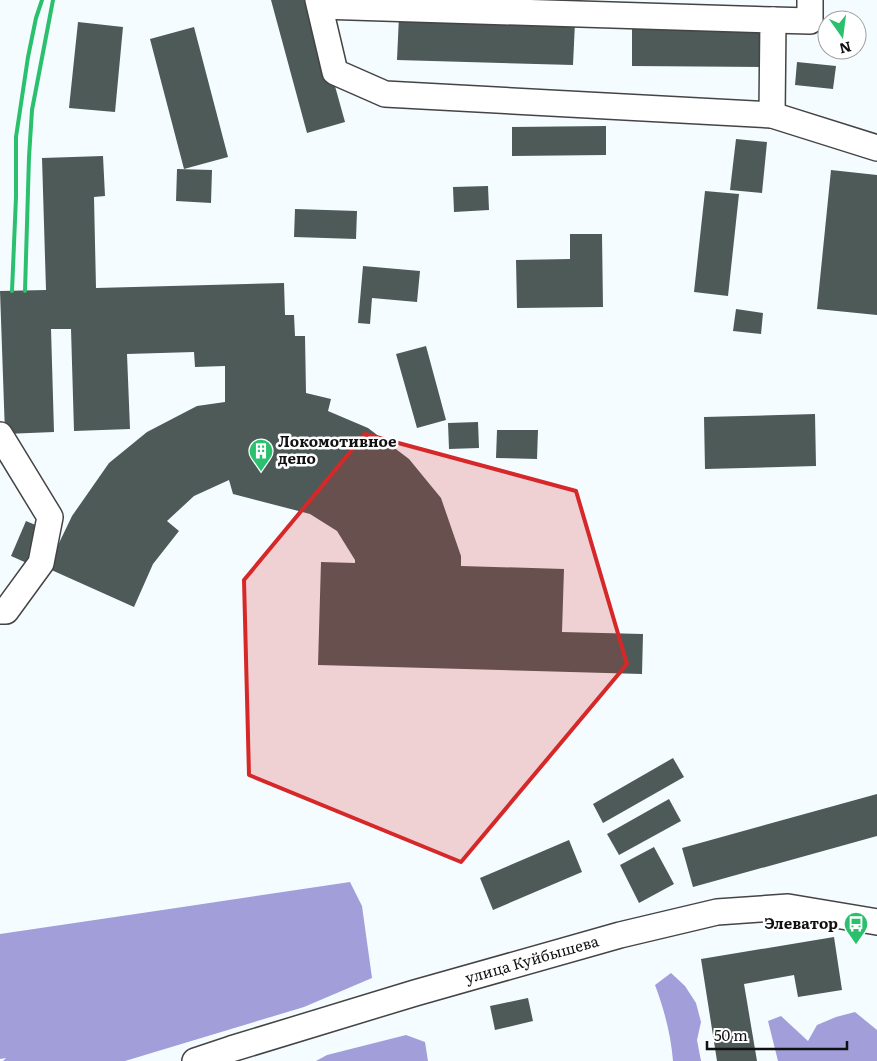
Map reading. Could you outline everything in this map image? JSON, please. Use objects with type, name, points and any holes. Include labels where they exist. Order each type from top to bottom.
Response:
[{"type":"street","points":[[810,0],[810,21],[319,3],[335,72],[385,94],[772,114],[877,148]]},
{"type":"street","points":[[772,114],[773,20]]},
{"type":"street","points":[[0,435],[50,517],[41,563],[6,611],[0,611]]},
{"type":"street","name":"улица Куйбышева","points":[[195,1061],[226,1055],[415,993],[611,938],[717,912],[788,907],[877,922]]},
{"type":"highlighted area","points":[[365,434],[576,491],[627,664],[461,862],[249,775],[244,580]]},
{"type":"shaded area","points":[[350,882],[362,906],[372,978],[304,1007],[125,1061],[3,1061],[6,1058],[0,1059],[0,934]]},
{"type":"shaded area","points":[[671,973],[685,986],[696,1003],[701,1022],[697,1040],[701,1061],[673,1061],[667,1022],[655,985]]},
{"type":"shaded area","points":[[855,1012],[877,1030],[877,1061],[778,1061],[768,1021],[781,1016],[808,1041],[817,1025]]},
{"type":"shaded area","points":[[406,1035],[425,1042],[428,1061],[316,1061],[327,1055]]},
{"type":"building","points":[[271,0],[311,0],[345,122],[307,133]]},
{"type":"building","points":[[399,16],[575,22],[573,65],[397,60]]},
{"type":"building","points":[[78,22],[123,27],[115,112],[69,108]]},
{"type":"building","points":[[632,23],[778,24],[777,67],[632,66]]},
{"type":"building","points":[[194,27],[228,157],[184,169],[150,39]]},
{"type":"building","points":[[797,62],[836,66],[833,89],[795,85]]},
{"type":"building","points":[[606,126],[606,155],[512,156],[512,127]]},
{"type":"building","points":[[736,139],[767,142],[762,193],[730,190]]},
{"type":"building","name":"Локомотивное депо","points":[[103,156],[105,196],[94,197],[96,288],[284,283],[285,315],[294,315],[295,336],[305,336],[306,393],[331,399],[328,411],[368,428],[409,459],[441,498],[461,556],[461,566],[564,569],[562,632],[643,634],[642,674],[318,665],[321,562],[355,563],[355,560],[337,531],[310,514],[233,494],[229,480],[194,496],[167,521],[179,531],[153,564],[134,607],[47,568],[72,516],[109,463],[147,432],[197,406],[225,402],[225,366],[195,367],[194,352],[127,354],[130,429],[74,431],[71,329],[51,329],[54,432],[5,434],[0,291],[46,290],[42,158]]},
{"type":"building","points":[[177,169],[212,170],[211,203],[176,201]]},
{"type":"building","points":[[831,170],[877,175],[877,315],[817,309]]},
{"type":"building","points":[[488,186],[489,210],[454,212],[453,187]]},
{"type":"building","points":[[705,191],[739,194],[728,296],[694,292]]},
{"type":"building","points":[[295,209],[357,211],[356,239],[294,237]]},
{"type":"building","points":[[570,234],[602,234],[603,307],[517,308],[516,260],[570,259]]},
{"type":"building","points":[[363,266],[420,271],[417,302],[372,298],[370,324],[358,323]]},
{"type":"building","points":[[736,309],[763,313],[761,334],[733,331]]},
{"type":"building","points":[[426,346],[446,420],[417,428],[396,354]]},
{"type":"building","points":[[815,414],[816,466],[705,469],[704,417]]},
{"type":"building","points":[[478,422],[479,448],[449,449],[448,423]]},
{"type":"building","points":[[497,430],[538,430],[537,459],[496,458]]},
{"type":"building","points":[[26,521],[45,529],[29,564],[11,556]]},
{"type":"building","points":[[673,758],[684,777],[603,823],[593,804]]},
{"type":"building","points":[[877,794],[877,836],[693,887],[682,848]]},
{"type":"building","points":[[669,799],[681,821],[619,855],[607,834]]},
{"type":"building","points":[[569,840],[582,872],[493,910],[480,878]]},
{"type":"building","points":[[654,847],[674,884],[639,903],[620,865]]},
{"type":"building","points":[[834,937],[842,990],[798,997],[794,975],[744,984],[757,1061],[717,1061],[701,959]]},
{"type":"building","points":[[528,998],[533,1021],[495,1030],[490,1006]]},
{"type":"railway","points":[[12,291],[16,197],[16,137],[28,57],[36,18],[42,0]]},
{"type":"railway","points":[[25,291],[32,110],[53,0]]},
{"type":"place","name":"Локомотивное депо","points":[[261,472]]},
{"type":"place","name":"Элеватор","points":[[856,945]]}]
